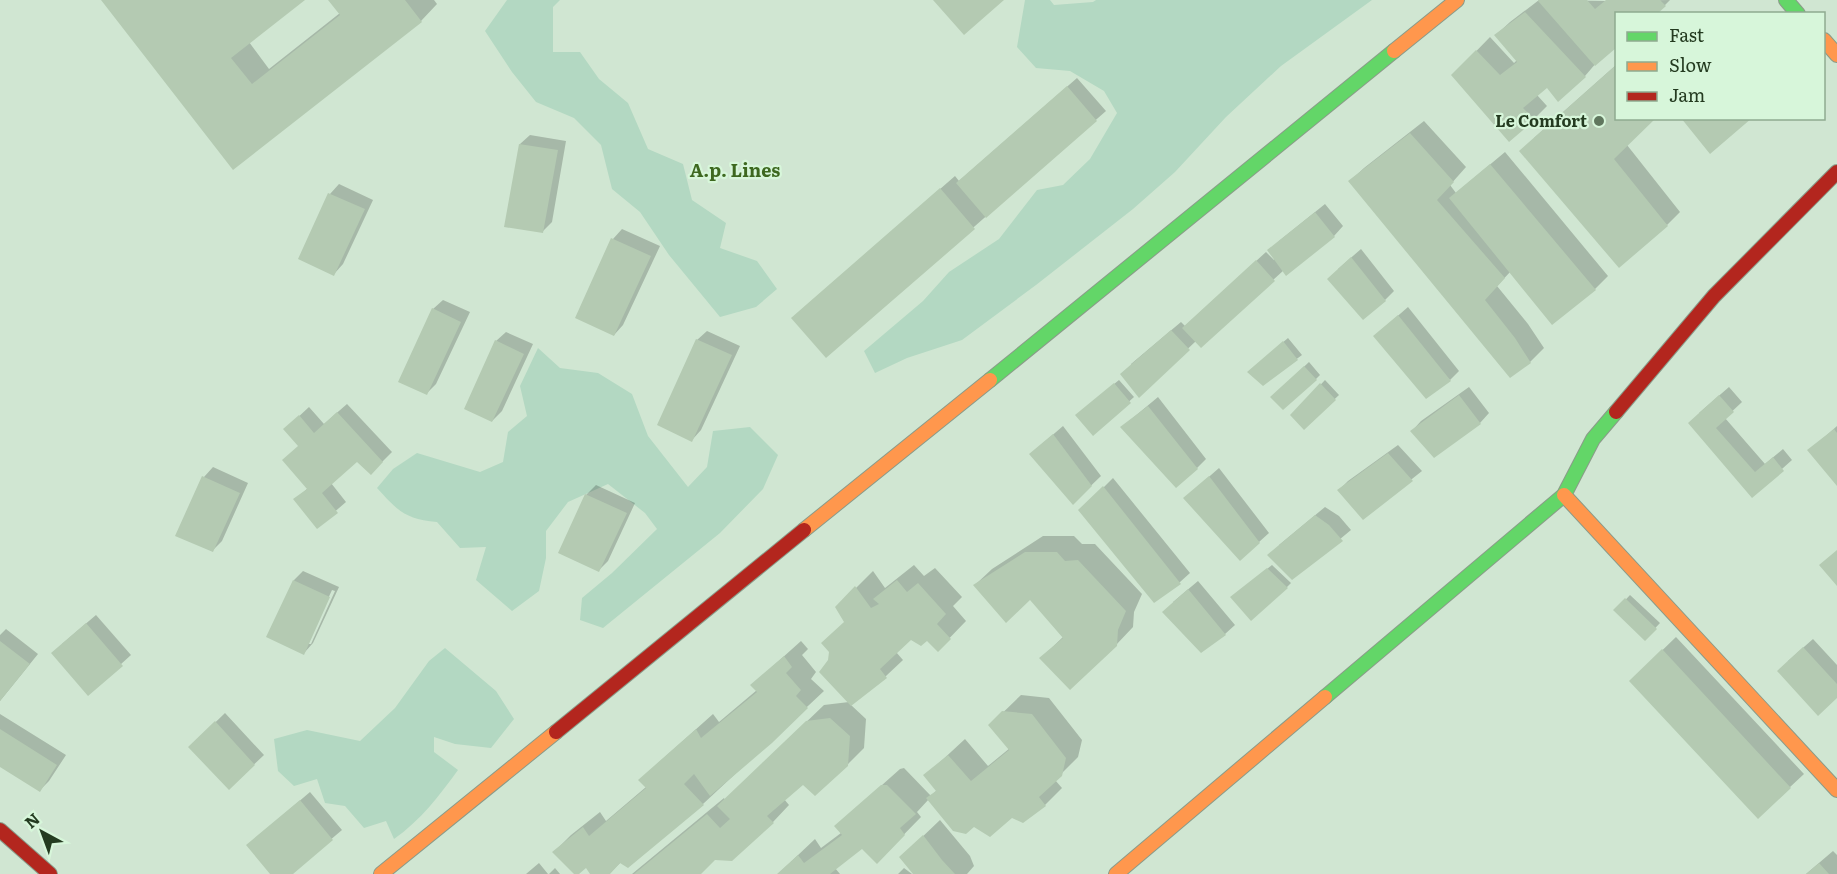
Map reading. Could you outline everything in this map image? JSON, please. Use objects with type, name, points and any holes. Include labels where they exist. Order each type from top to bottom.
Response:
[{"type":"main road","points":[[381,874],[1457,0]]},
{"type":"main road","points":[[1786,0],[1796,12]]},
{"type":"main road","points":[[1825,41],[1837,55]]},
{"type":"main road","points":[[1116,874],[1564,495],[1593,440],[1714,296],[1837,172]]},
{"type":"main road","points":[[1564,495],[1837,790]]},
{"type":"main road","points":[[0,830],[50,874]]},
{"type":"green space","points":[[507,0],[560,0],[553,7],[553,52],[580,52],[599,79],[628,103],[648,149],[683,164],[692,200],[726,223],[720,248],[757,261],[777,289],[756,307],[720,317],[669,255],[640,212],[612,189],[601,145],[574,118],[536,102],[512,72],[485,31]]},
{"type":"green space","points":[[1025,0],[1050,0],[1054,5],[1096,0],[1372,0],[1281,66],[1226,117],[1175,172],[1133,209],[1036,285],[962,340],[907,358],[875,373],[864,351],[923,301],[949,272],[999,239],[1037,190],[1063,185],[1090,159],[1117,113],[1104,91],[1070,71],[1036,68],[1017,47]]},
{"type":"green space","points":[[538,348],[560,368],[598,373],[632,394],[648,436],[688,487],[707,467],[713,431],[750,427],[778,455],[763,489],[720,533],[603,628],[580,620],[582,598],[612,573],[657,529],[645,513],[608,484],[568,502],[546,531],[546,558],[539,591],[512,611],[476,580],[486,547],[460,548],[437,522],[409,516],[391,503],[377,488],[393,469],[417,453],[480,472],[503,462],[508,432],[527,416],[520,386]]},
{"type":"green space","points":[[445,648],[496,691],[514,719],[491,748],[455,744],[434,737],[434,752],[458,770],[437,798],[404,832],[394,839],[386,821],[364,828],[345,806],[325,803],[317,779],[294,786],[278,771],[274,739],[307,730],[360,741],[395,708],[429,661]]},
{"type":"building","points":[[101,0],[305,0],[231,58],[252,84],[340,15],[328,0],[405,0],[422,22],[233,170]]},
{"type":"building","points":[[933,0],[1004,0],[964,35]]},
{"type":"building","points":[[1587,0],[1595,9],[1606,0],[1660,0],[1666,6],[1659,12],[1615,12],[1615,49],[1595,66],[1538,1]]},
{"type":"building","points":[[1525,12],[1586,77],[1558,102],[1547,88],[1523,108],[1535,120],[1509,142],[1451,75],[1476,50],[1500,75],[1517,62],[1494,35]]},
{"type":"building","points":[[1615,66],[1615,120],[1654,120],[1614,159],[1668,226],[1619,268],[1519,151]]},
{"type":"building","points":[[1067,86],[1097,121],[986,218],[956,183]]},
{"type":"building","points":[[1683,120],[1750,120],[1710,154]]},
{"type":"building","points":[[1410,133],[1454,182],[1437,200],[1505,278],[1485,300],[1515,338],[1531,363],[1510,378],[1348,181]]},
{"type":"building","points":[[519,144],[558,150],[543,233],[504,227]]},
{"type":"building","points":[[1490,164],[1596,290],[1552,325],[1449,198]]},
{"type":"building","points":[[940,188],[975,229],[826,358],[791,318]]},
{"type":"building","points":[[328,193],[365,209],[334,276],[298,259]]},
{"type":"building","points":[[1315,212],[1335,237],[1286,276],[1267,250]]},
{"type":"building","points":[[611,238],[651,256],[614,336],[575,318]]},
{"type":"building","points":[[1351,257],[1386,301],[1363,320],[1327,279]]},
{"type":"building","points":[[1256,260],[1275,281],[1201,348],[1182,328]]},
{"type":"building","points":[[432,308],[461,322],[427,395],[398,382]]},
{"type":"building","points":[[1398,315],[1451,381],[1426,399],[1373,336]]},
{"type":"building","points":[[1171,330],[1190,350],[1139,398],[1120,374]]},
{"type":"building","points":[[696,339],[732,355],[692,442],[657,425]]},
{"type":"building","points":[[495,340],[524,354],[492,422],[464,409]]},
{"type":"building","points":[[1283,341],[1298,360],[1263,386],[1247,372]]},
{"type":"building","points":[[1304,366],[1317,380],[1283,410],[1270,397]]},
{"type":"building","points":[[1114,383],[1131,403],[1093,436],[1075,415]]},
{"type":"building","points":[[1320,383],[1336,400],[1304,430],[1290,415]]},
{"type":"building","points":[[1459,395],[1481,424],[1434,458],[1410,431]]},
{"type":"building","points":[[1719,395],[1734,412],[1716,428],[1755,472],[1773,457],[1784,471],[1752,498],[1688,423]]},
{"type":"building","points":[[1148,406],[1198,469],[1176,488],[1120,427]]},
{"type":"building","points":[[337,412],[383,462],[371,475],[357,462],[322,493],[338,513],[317,529],[293,499],[307,489],[282,460],[298,446],[283,429],[299,415],[314,433]]},
{"type":"building","points":[[1834,429],[1837,433],[1837,486],[1807,450]]},
{"type":"building","points":[[1053,434],[1092,486],[1073,505],[1029,454]]},
{"type":"building","points":[[1388,453],[1413,481],[1363,520],[1337,490]]},
{"type":"building","points":[[202,476],[240,493],[213,552],[175,536]]},
{"type":"building","points":[[1209,476],[1260,543],[1240,561],[1183,498]]},
{"type":"building","points":[[1103,486],[1181,584],[1154,603],[1078,510]]},
{"type":"building","points":[[585,494],[627,513],[599,572],[558,553]]},
{"type":"building","points":[[1315,515],[1329,525],[1343,541],[1292,580],[1267,555]]},
{"type":"building","points":[[1837,550],[1837,586],[1819,565]]},
{"type":"building","points":[[1025,552],[1057,552],[1065,561],[1078,560],[1126,611],[1118,630],[1117,646],[1070,690],[1039,658],[1063,638],[1030,600],[1006,623],[973,585]]},
{"type":"building","points":[[1267,568],[1288,588],[1251,621],[1230,597]]},
{"type":"building","points":[[293,580],[330,597],[304,655],[266,637]]},
{"type":"building","points":[[897,580],[907,592],[918,583],[946,614],[937,624],[951,639],[938,652],[927,641],[921,646],[911,640],[880,669],[887,678],[851,706],[819,672],[828,660],[829,652],[821,643],[844,622],[835,607],[855,586],[871,608],[879,604],[873,599]]},
{"type":"building","points":[[1188,589],[1226,635],[1201,653],[1162,612]]},
{"type":"building","points":[[1625,598],[1657,629],[1645,641],[1613,610]]},
{"type":"building","points":[[86,623],[123,666],[88,696],[51,653]]},
{"type":"building","points":[[0,641],[30,664],[0,701]]},
{"type":"building","points":[[1803,647],[1837,684],[1837,698],[1818,716],[1777,671]]},
{"type":"building","points":[[1662,649],[1791,788],[1758,819],[1629,681]]},
{"type":"building","points":[[784,656],[792,667],[786,673],[801,690],[796,696],[808,708],[772,743],[710,796],[694,774],[684,784],[704,805],[628,868],[620,863],[610,874],[590,874],[586,868],[579,874],[574,874],[552,852],[583,827],[589,836],[646,788],[638,780],[696,729],[701,738],[757,692],[750,685]]},
{"type":"building","points":[[1002,711],[1032,714],[1066,758],[1062,776],[1039,797],[1046,806],[1023,823],[1012,818],[990,837],[974,827],[966,834],[953,831],[926,798],[936,791],[923,775],[948,755],[971,781],[1009,750],[988,725]]},
{"type":"building","points":[[830,718],[850,736],[848,766],[815,796],[803,785],[767,816],[774,823],[732,861],[715,860],[701,874],[634,874],[707,814],[720,828],[730,819],[717,806],[806,721]]},
{"type":"building","points":[[215,721],[255,765],[229,790],[188,747]]},
{"type":"building","points":[[0,729],[57,765],[40,792],[0,767]]},
{"type":"building","points":[[881,785],[887,785],[916,814],[900,828],[905,835],[877,864],[862,849],[830,874],[777,874],[798,855],[804,863],[842,835],[834,826]]},
{"type":"building","points":[[300,800],[333,840],[293,874],[270,874],[246,845]]},
{"type":"building","points":[[923,835],[955,874],[913,874],[899,857]]},
{"type":"building","points":[[1819,863],[1829,874],[1806,874]]},
{"type":"traffic: fast","points":[[1786,0],[1796,12]]},
{"type":"traffic: fast","points":[[990,380],[1394,51]]},
{"type":"traffic: fast","points":[[1325,697],[1564,495],[1593,439],[1616,412]]},
{"type":"traffic: slow","points":[[1394,51],[1457,0]]},
{"type":"traffic: slow","points":[[1825,41],[1837,55]]},
{"type":"traffic: slow","points":[[804,530],[990,380]]},
{"type":"traffic: slow","points":[[1564,495],[1837,790]]},
{"type":"traffic: slow","points":[[1116,874],[1325,697]]},
{"type":"traffic: slow","points":[[381,874],[556,732]]},
{"type":"traffic: jam","points":[[1616,412],[1714,296],[1837,172]]},
{"type":"traffic: jam","points":[[556,732],[804,530]]},
{"type":"traffic: jam","points":[[0,830],[50,874]]},
{"type":"place","name":"Le Comfort","points":[[1599,121]]},
{"type":"district","name":"A.p. Lines","points":[[735,171]]}]
